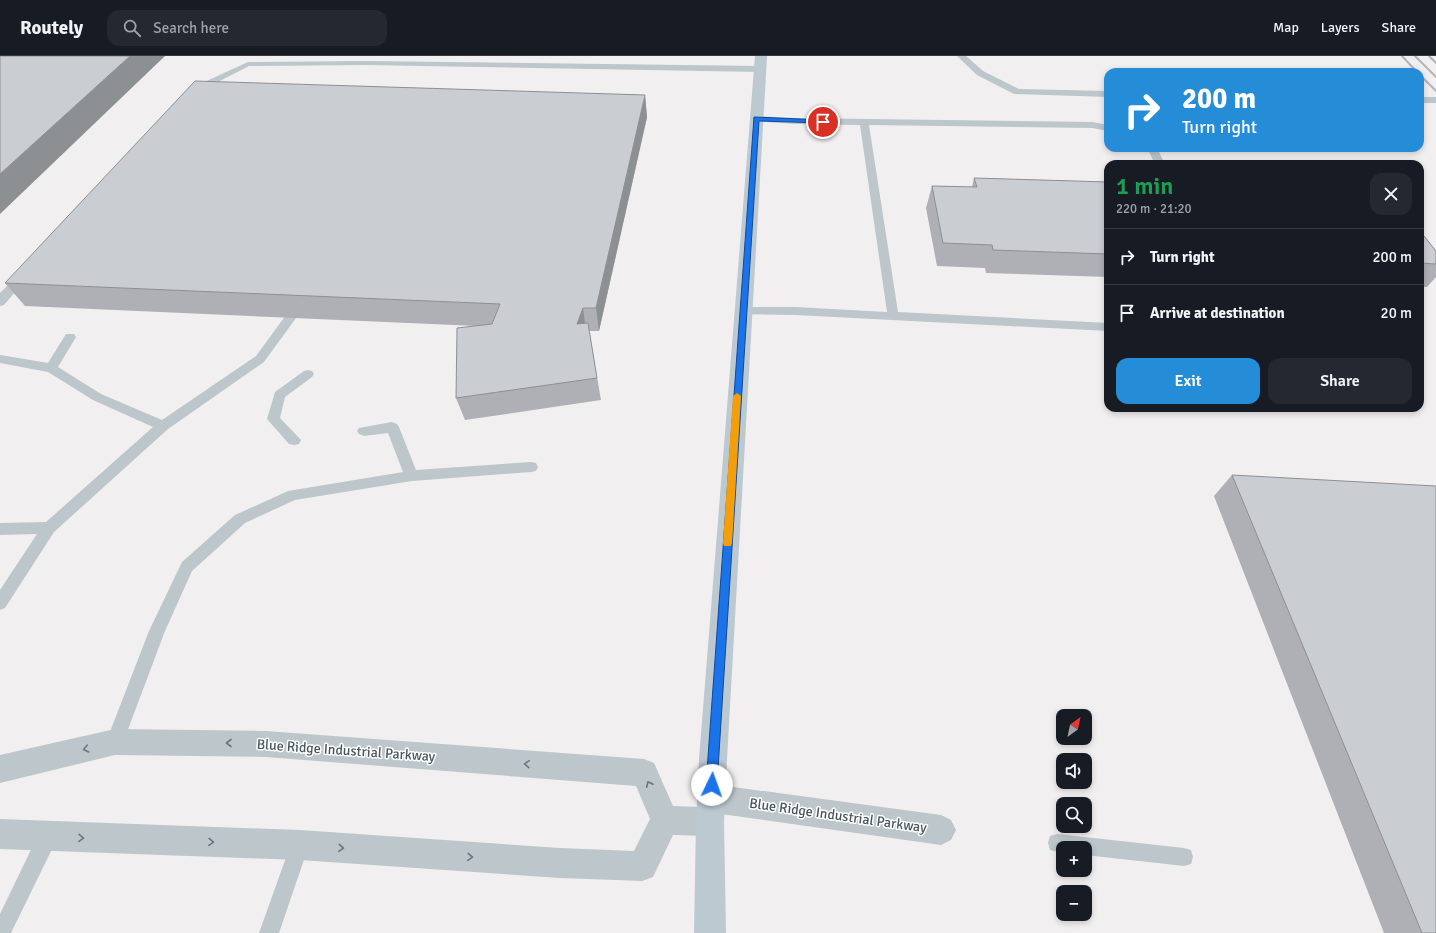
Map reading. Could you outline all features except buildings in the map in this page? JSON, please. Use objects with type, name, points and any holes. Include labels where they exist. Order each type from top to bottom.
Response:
[{"type":"street","points":[[710,933],[711,810],[742,311],[761,63]]},
{"type":"street","name":"Blue Ridge Industrial Parkway","points":[[0,769],[114,742],[266,744],[644,773],[665,820],[711,810],[941,830]]},
{"type":"street","points":[[0,834],[300,845],[560,863],[642,866],[665,820]]},
{"type":"lane","points":[[961,56],[980,73],[1017,92],[1104,94]]},
{"type":"lane","points":[[192,97],[203,86],[248,64],[761,63]]},
{"type":"lane","points":[[1424,100],[1436,100]]},
{"type":"lane","points":[[756,119],[796,121],[1092,125],[1104,127]]},
{"type":"lane","points":[[864,122],[893,316]]},
{"type":"lane","points":[[0,302],[31,267]]},
{"type":"lane","points":[[742,311],[795,311],[1104,327]]},
{"type":"lane","points":[[0,603],[49,528],[163,426],[260,359],[290,318]]},
{"type":"lane","points":[[51,368],[70,337]]},
{"type":"lane","points":[[0,359],[51,368],[97,398],[163,426]]},
{"type":"lane","points":[[294,440],[272,420],[279,395],[308,374]]},
{"type":"lane","points":[[364,431],[392,427],[412,476]]},
{"type":"lane","points":[[114,742],[157,631],[187,566],[240,520],[293,495],[412,476],[531,467]]},
{"type":"lane","points":[[0,529],[49,528]]},
{"type":"lane","points":[[1,933],[48,836]]},
{"type":"lane","points":[[269,933],[300,845]]},
{"type":"lane","points":[[1092,847],[1184,857]]},
{"type":"railway","points":[[1402,56],[1413,68]]},
{"type":"railway","points":[[1415,56],[1436,77]]},
{"type":"railway","points":[[1429,56],[1436,63]]},
{"type":"railway","points":[[1424,79],[1436,91]]},
{"type":"slow traffic","points":[[727,543],[737,396]]},
{"type":"route","points":[[712,785],[756,119],[823,122]]}]
